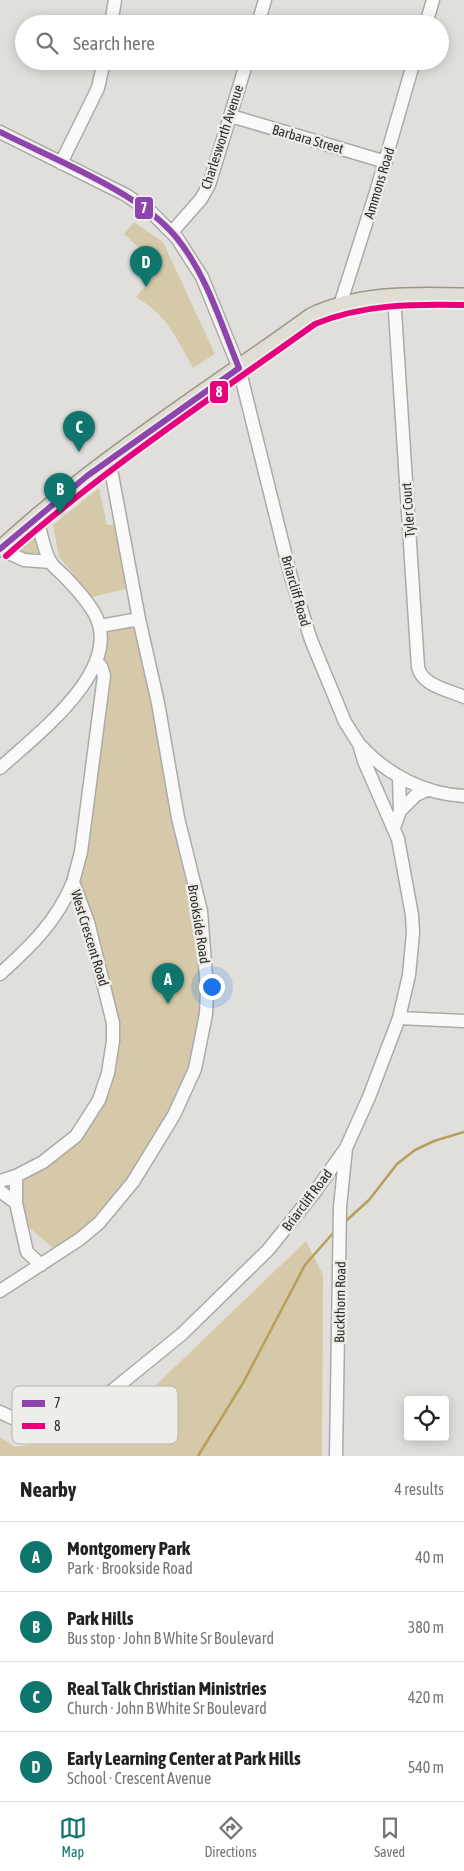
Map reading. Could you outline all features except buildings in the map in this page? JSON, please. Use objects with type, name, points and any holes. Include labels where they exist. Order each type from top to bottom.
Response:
[{"type":"main road","points":[[0,549],[36,515],[109,459],[311,316],[340,304],[394,296],[464,296]]},
{"type":"street","points":[[113,15],[116,0]]},
{"type":"street","points":[[260,15],[264,0]]},
{"type":"street","points":[[429,15],[433,0]]},
{"type":"street","points":[[62,163],[92,103],[102,70]]},
{"type":"street","name":"Charlesworth Avenue","points":[[172,232],[200,199],[209,184],[244,70]]},
{"type":"street","name":"Ammons Road","points":[[340,304],[386,162],[412,70]]},
{"type":"street","name":"Barbara Street","points":[[231,116],[386,162]]},
{"type":"street","name":"Briarcliff Road","points":[[0,132],[139,203],[172,232],[202,278],[239,368],[302,614],[330,690],[345,722],[359,744],[364,761],[394,828],[400,848],[412,914],[411,959],[399,1018],[346,1148],[268,1250],[182,1334],[119,1386]]},
{"type":"street","name":"Tyler Court","points":[[394,296],[418,667],[421,676],[427,682],[464,697]]},
{"type":"street","name":"Brookside Road","points":[[17,1280],[99,1223],[148,1160],[174,1115],[195,1069],[204,1026],[208,990],[200,911],[178,818],[158,703],[139,619],[109,459]]},
{"type":"street","points":[[36,515],[51,562],[81,593],[100,626],[139,619]]},
{"type":"street","points":[[0,549],[24,560],[51,562]]},
{"type":"street","name":"West Crescent Road","points":[[0,1180],[16,1176],[43,1162],[76,1136],[93,1113],[108,1073],[113,1041],[113,1023],[88,922],[74,882],[81,852],[104,676],[101,666],[96,663],[101,640],[100,626]]},
{"type":"street","points":[[0,768],[68,705],[96,663]]},
{"type":"street","points":[[359,744],[386,769],[398,777],[427,790],[464,796]]},
{"type":"street","points":[[383,803],[388,790],[398,777]]},
{"type":"street","points":[[398,777],[400,812]]},
{"type":"street","points":[[394,828],[400,812],[416,795],[427,790]]},
{"type":"street","points":[[0,974],[46,929],[57,915],[74,882]]},
{"type":"street","points":[[399,1018],[464,1021]]},
{"type":"street","name":"Buckthorn Road","points":[[336,1456],[340,1207],[346,1148]]},
{"type":"street","points":[[0,1291],[17,1280],[27,1252],[16,1203],[16,1176]]},
{"type":"street","points":[[0,1191],[16,1203]]},
{"type":"street","points":[[27,1252],[41,1265]]},
{"type":"street","name":"Briarcliff Road","points":[[0,1412],[12,1418]]},
{"type":"shaded area","points":[[134,222],[163,242],[215,354],[193,368],[176,337],[163,319],[156,311],[136,297],[161,268],[124,234]]},
{"type":"shaded area","points":[[99,488],[107,525],[115,524],[129,588],[92,597],[59,557],[53,525]]},
{"type":"shaded area","points":[[37,534],[38,553],[27,554],[19,551]]},
{"type":"shaded area","points":[[139,619],[201,911],[207,990],[195,1069],[117,1203],[60,1254],[26,1225],[16,1176],[76,1136],[105,1087],[113,1041],[73,882],[101,666],[100,626]]},
{"type":"shaded area","points":[[306,1241],[323,1275],[322,1456],[0,1456],[0,1437],[15,1447],[37,1444],[178,1444],[178,1386],[155,1386]]},
{"type":"waterway","points":[[347,1220],[369,1200],[397,1164],[415,1150],[434,1141],[464,1132]]},
{"type":"waterway","points":[[198,1456],[243,1383],[305,1265],[334,1232]]},
{"type":"transit line","name":"7","points":[[0,132],[118,191],[160,221],[176,237],[196,267],[212,300],[239,368],[87,476],[0,549]]},
{"type":"transit line","name":"8","points":[[6,556],[80,494],[315,324],[351,312],[370,309],[407,305],[464,305]]},
{"type":"place","name":"Early Learning Center at Park Hills","points":[[146,287]]},
{"type":"place","name":"Real Talk Christian Ministries","points":[[79,452]]},
{"type":"place","name":"Park Hills","points":[[60,514]]},
{"type":"place","name":"Montgomery Park","points":[[168,1004]]}]
